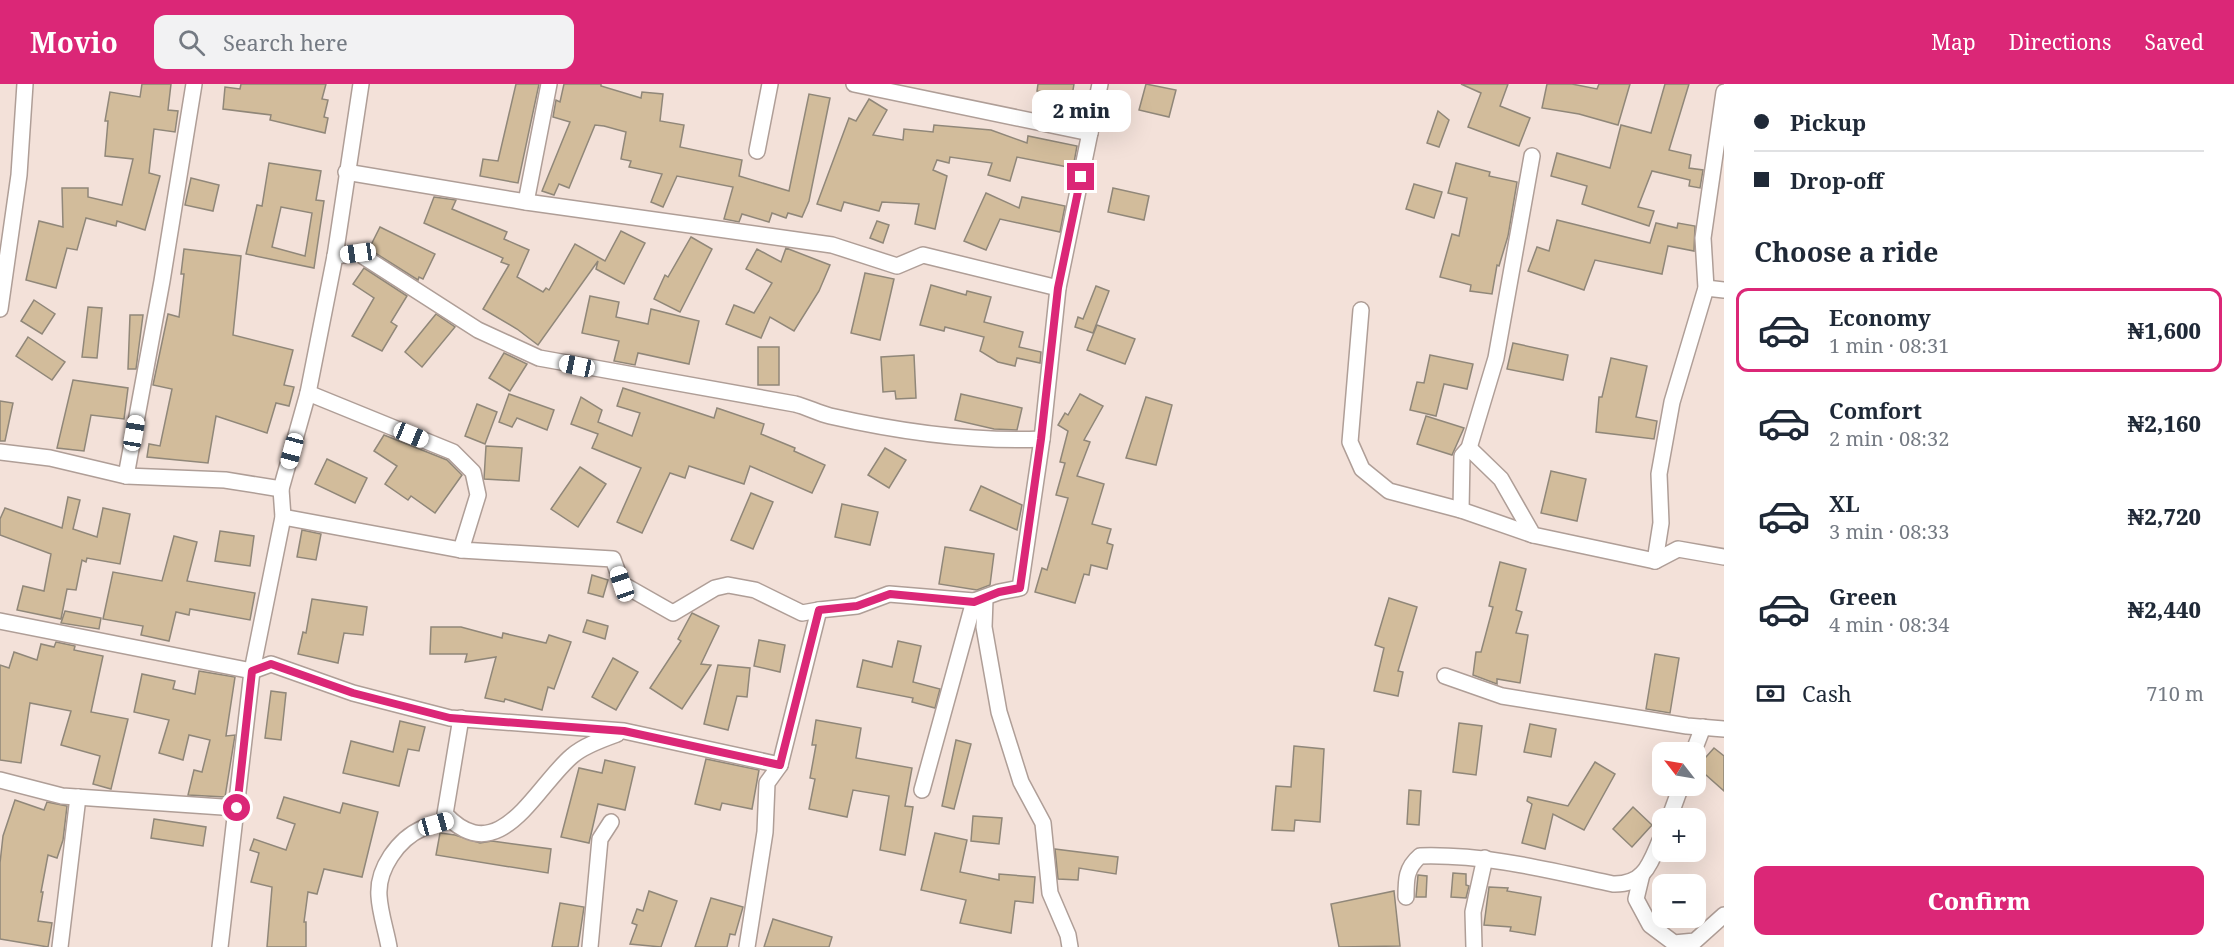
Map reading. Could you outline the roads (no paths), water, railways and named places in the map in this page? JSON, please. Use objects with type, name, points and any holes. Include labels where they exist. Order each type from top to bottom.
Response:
[{"type":"street","points":[[1,298],[19,175],[25,84]]},
{"type":"street","points":[[126,476],[162,281],[194,84]]},
{"type":"street","points":[[220,947],[252,671],[283,517],[281,489],[308,393],[335,256],[361,84]]},
{"type":"street","points":[[526,202],[549,84]]},
{"type":"street","points":[[757,151],[770,84]]},
{"type":"street","points":[[854,84],[1090,133]]},
{"type":"street","points":[[283,517],[460,550],[613,560],[622,584],[673,613],[715,588],[728,585],[755,590],[802,613],[857,606],[890,594],[980,600],[999,592],[1020,588],[1041,439],[1058,288],[1100,84]]},
{"type":"street","points":[[1654,561],[1661,523],[1659,474],[1672,402],[1706,288],[1703,238],[1724,92]]},
{"type":"street","points":[[1461,510],[1462,456],[1469,448],[1496,358],[1532,156]]},
{"type":"street","points":[[346,172],[526,202],[832,245],[897,266],[923,255],[1058,288]]},
{"type":"street","points":[[335,256],[358,253],[478,330],[539,358],[795,404],[829,416],[911,430],[1020,440],[1041,439]]},
{"type":"street","points":[[1706,288],[1724,290]]},
{"type":"street","points":[[1361,310],[1350,442],[1362,469],[1389,491],[1461,510],[1533,535],[1654,561],[1678,549],[1724,557]]},
{"type":"street","points":[[308,393],[453,452],[473,472],[478,495],[460,550]]},
{"type":"street","points":[[1469,448],[1501,479],[1533,535]]},
{"type":"street","points":[[0,452],[50,458],[126,476],[225,480],[281,489]]},
{"type":"street","points":[[1661,523],[1678,549]]},
{"type":"street","points":[[922,790],[980,600]]},
{"type":"street","points":[[980,600],[999,712],[1021,782],[1043,823],[1050,893],[1068,935],[1070,947]]},
{"type":"street","points":[[747,947],[765,832],[767,783],[780,765],[819,610]]},
{"type":"street","points":[[0,621],[252,671],[271,664],[353,693],[450,718],[624,731],[780,765]]},
{"type":"street","points":[[1444,676],[1502,696],[1724,729]]},
{"type":"street","points":[[461,718],[445,814],[457,827],[476,832],[495,833],[525,810],[573,754],[624,731]]},
{"type":"street","points":[[1697,742],[1703,727]]},
{"type":"street","points":[[0,780],[78,797],[237,808]]},
{"type":"street","points":[[60,947],[78,797]]},
{"type":"street","points":[[389,947],[379,895],[382,872],[391,855],[403,842],[422,828],[450,820]]},
{"type":"street","points":[[590,947],[600,839],[611,822]]},
{"type":"street","points":[[1406,897],[1406,876],[1412,863],[1420,856],[1453,855],[1485,858],[1613,884],[1628,884],[1642,874]]},
{"type":"street","points":[[1652,855],[1642,874],[1636,899],[1650,925],[1673,945],[1695,941],[1724,915]]},
{"type":"street","points":[[1474,947],[1473,912],[1485,858]]}]
